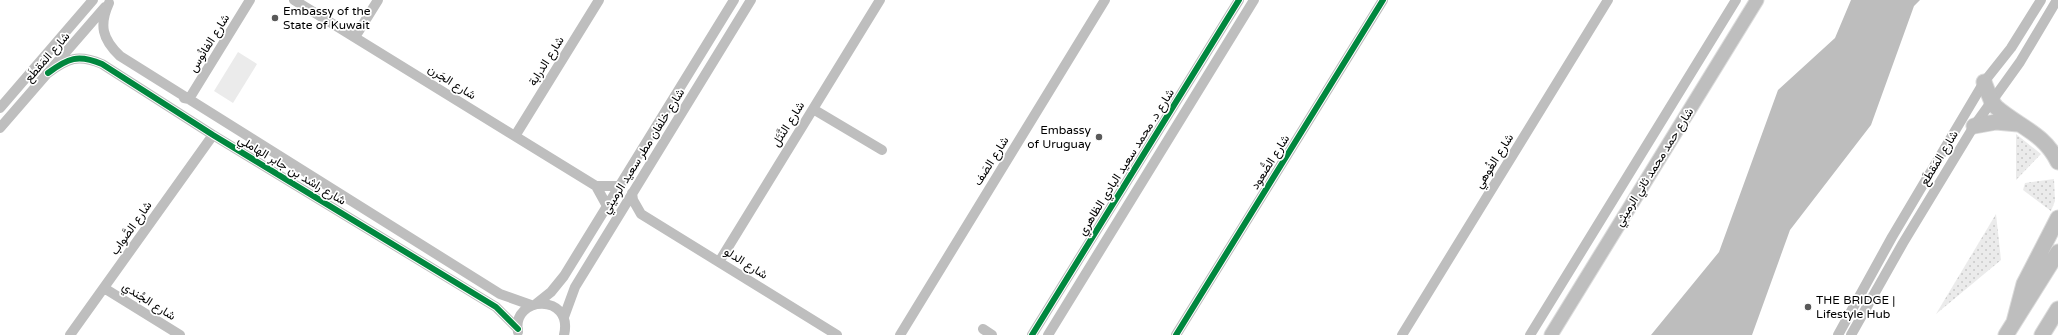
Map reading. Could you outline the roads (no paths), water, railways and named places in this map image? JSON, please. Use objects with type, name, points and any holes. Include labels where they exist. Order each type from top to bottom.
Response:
[{"type":"highway","points":[[1984,82],[1991,100],[2002,112],[2039,136],[2050,148],[2058,162]]},
{"type":"highway","points":[[1974,126],[1996,122],[2019,124]]},
{"type":"highway","points":[[2014,322],[2024,284],[2058,218]]},
{"type":"highway","points":[[2006,335],[2058,252]]},
{"type":"highway","points":[[2042,335],[2058,309]]},
{"type":"main road","name":"شارع حمد محمد ثاني الرميثي","points":[[1551,335],[1755,4]]},
{"type":"street","name":"شارع المَقطَع","points":[[0,108],[93,0]]},
{"type":"street","name":"شارع الفانُوس","points":[[189,99],[250,0]]},
{"type":"street","name":"شارع الجَرن","points":[[294,0],[596,186],[607,206]]},
{"type":"street","points":[[355,37],[378,0]]},
{"type":"street","name":"شارع الدرابة","points":[[515,136],[599,0]]},
{"type":"street","name":"شارع خلفان مطر سعيد الرميثي","points":[[519,333],[521,315],[558,284],[734,0]]},
{"type":"street","name":"شارع خلفان مطر سعيد الرميثي","points":[[564,317],[575,287],[751,0]]},
{"type":"street","name":"شارع النَّتَل","points":[[719,262],[880,0]]},
{"type":"street","name":"شارع الصَف","points":[[900,335],[1105,0]]},
{"type":"street","name":"شارع د. محمد سعيد البادي الظاهري","points":[[1033,334],[1239,0]]},
{"type":"street","name":"شارع د. محمد سعيد البادي الظاهري","points":[[1048,335],[1254,0]]},
{"type":"street","name":"شارع الصُّعود","points":[[1176,335],[1383,0]]},
{"type":"street","name":"شارع الغُوهي","points":[[1402,335],[1608,0]]},
{"type":"street","points":[[1530,335],[1736,0],[1755,4]]},
{"type":"street","name":"شارع المَقطَع","points":[[1838,335],[1892,237],[1984,82],[2011,48],[2041,0]]},
{"type":"street","name":"شارع المَقطَع","points":[[1851,335],[1903,243],[1974,126],[1991,100],[2020,62],[2057,0]]},
{"type":"street","name":"شارع المَقطَع","points":[[0,128],[110,1]]},
{"type":"street","name":"شارع راشد بن جابر الهاملي","points":[[110,1],[104,16],[103,27],[111,48],[120,56],[500,294],[534,305],[542,303],[555,307],[564,317]]},
{"type":"street","name":"شارع راشد بن جابر الهاملي","points":[[48,73],[70,59],[85,58],[111,69],[213,135],[496,307],[519,333]]},
{"type":"street","points":[[111,69],[112,64],[116,62],[168,94],[189,99]]},
{"type":"street","points":[[813,108],[882,150]]},
{"type":"street","points":[[657,126],[669,133]]},
{"type":"street","name":"شارع الصَّواب","points":[[70,335],[213,135]]},
{"type":"street","points":[[596,186],[619,186]]},
{"type":"street","points":[[619,215],[641,214],[633,200],[632,194]]},
{"type":"street","name":"شارع الدلو","points":[[641,214],[837,335]]},
{"type":"street","name":"شارع الجُندي","points":[[104,288],[180,335]]},
{"type":"street","points":[[564,317],[567,333]]},
{"type":"street","points":[[983,329],[992,335]]},
{"type":"place","name":"Embassy of the State of Kuwait","points":[[275,18]]},
{"type":"place","name":"Embassy of Uruguay","points":[[1099,137]]},
{"type":"place","name":"THE BRIDGE | Lifestyle Hub","points":[[1808,307]]}]
